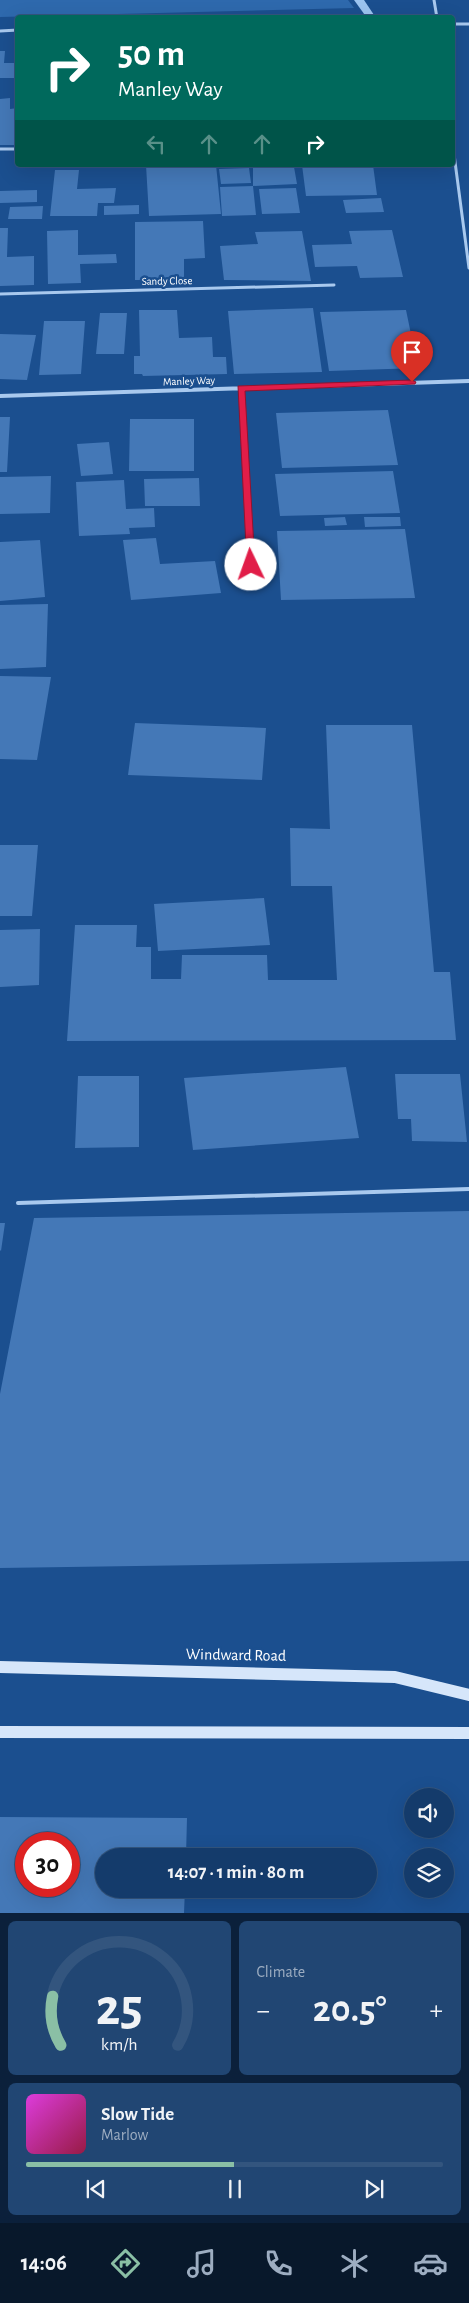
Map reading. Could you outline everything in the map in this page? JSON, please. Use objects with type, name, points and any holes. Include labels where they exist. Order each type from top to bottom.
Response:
[{"type":"main road","name":"Windward Road","points":[[0,1667],[395,1677],[469,1695]]},
{"type":"main road","points":[[0,1732],[469,1733]]},
{"type":"street","points":[[434,0],[436,15]]},
{"type":"street","points":[[455,24],[469,24]]},
{"type":"street","points":[[0,31],[15,30]]},
{"type":"street","points":[[0,150],[15,149]]},
{"type":"street","points":[[455,162],[469,268]]},
{"type":"street","name":"Sandy Close","points":[[0,294],[334,285]]},
{"type":"street","name":"Manley Way","points":[[0,396],[469,381]]},
{"type":"street","points":[[241,388],[251,565]]},
{"type":"lane","points":[[18,1203],[469,1189]]},
{"type":"shaded area","points":[[0,0],[348,0],[354,8],[15,15],[15,17],[0,17]]},
{"type":"building","points":[[0,51],[5,51],[4,63],[15,63],[15,78],[0,78]]},
{"type":"building","points":[[10,98],[10,109],[15,108],[15,145],[0,145],[0,99]]},
{"type":"building","points":[[146,167],[216,167],[221,214],[149,216]]},
{"type":"building","points":[[253,167],[294,167],[297,184],[253,186]]},
{"type":"building","points":[[302,167],[373,167],[377,195],[306,196]]},
{"type":"building","points":[[249,168],[251,183],[221,184],[219,169]]},
{"type":"building","points":[[55,170],[79,170],[77,189],[116,188],[114,203],[98,203],[97,216],[50,216]]},
{"type":"building","points":[[253,186],[256,215],[222,216],[220,187]]},
{"type":"building","points":[[296,188],[300,213],[262,214],[259,189]]},
{"type":"building","points":[[37,190],[37,202],[0,203],[0,191]]},
{"type":"building","points":[[381,198],[384,212],[346,213],[343,200]]},
{"type":"building","points":[[139,205],[139,214],[104,215],[104,206]]},
{"type":"building","points":[[43,206],[42,219],[8,219],[10,207]]},
{"type":"building","points":[[203,221],[205,258],[184,259],[184,280],[135,280],[135,222]]},
{"type":"building","points":[[0,228],[8,228],[7,257],[34,256],[34,285],[0,286]]},
{"type":"building","points":[[78,230],[78,255],[116,254],[117,263],[80,264],[81,283],[48,284],[47,231]]},
{"type":"building","points":[[392,230],[403,277],[360,278],[357,266],[315,267],[312,245],[352,244],[349,231]]},
{"type":"building","points":[[302,231],[311,281],[224,280],[220,246],[258,244],[255,232]]},
{"type":"building","points":[[313,308],[322,372],[234,374],[228,311]]},
{"type":"building","points":[[139,310],[177,310],[179,338],[212,337],[213,357],[226,357],[227,374],[143,376],[142,374],[134,374],[134,356],[140,356]]},
{"type":"building","points":[[406,310],[418,368],[329,371],[320,312]]},
{"type":"building","points":[[100,313],[127,313],[124,354],[96,354]]},
{"type":"building","points":[[44,321],[85,321],[81,374],[39,375]]},
{"type":"building","points":[[0,334],[36,335],[27,380],[0,379]]},
{"type":"building","points":[[388,410],[398,465],[282,468],[276,413]]},
{"type":"building","points":[[0,417],[10,417],[7,472],[0,472]]},
{"type":"building","points":[[130,419],[194,419],[194,471],[129,471]]},
{"type":"building","points":[[109,442],[113,474],[81,476],[77,444]]},
{"type":"building","points":[[393,471],[400,513],[280,516],[275,474]]},
{"type":"building","points":[[51,476],[50,513],[0,514],[0,477]]},
{"type":"building","points":[[199,478],[200,506],[145,506],[144,479]]},
{"type":"building","points":[[124,480],[126,509],[154,508],[155,527],[129,528],[130,534],[79,536],[76,482]]},
{"type":"building","points":[[345,517],[347,525],[325,526],[324,518]]},
{"type":"building","points":[[364,517],[400,517],[401,526],[365,527]]},
{"type":"building","points":[[405,529],[415,598],[281,600],[277,531]]},
{"type":"building","points":[[156,538],[160,564],[215,561],[221,593],[131,600],[123,540]]},
{"type":"building","points":[[40,540],[45,597],[0,601],[0,542]]},
{"type":"building","points":[[48,604],[46,667],[0,669],[0,605]]},
{"type":"building","points":[[0,676],[51,677],[37,760],[0,759]]},
{"type":"building","points":[[135,723],[266,728],[262,780],[128,775]]},
{"type":"building","points":[[326,725],[412,725],[434,972],[450,972],[456,1040],[67,1041],[75,925],[137,925],[136,947],[151,947],[151,979],[181,979],[182,955],[267,955],[268,980],[337,980],[332,886],[291,886],[290,828],[330,829]]},
{"type":"building","points":[[0,845],[38,845],[32,916],[0,916]]},
{"type":"building","points":[[264,898],[270,945],[158,951],[154,904]]},
{"type":"building","points":[[40,929],[39,985],[0,987],[0,930]]},
{"type":"building","points":[[346,1067],[359,1138],[193,1150],[184,1078]]},
{"type":"building","points":[[395,1074],[460,1074],[467,1142],[412,1141],[411,1119],[398,1119]]},
{"type":"building","points":[[78,1076],[139,1076],[139,1147],[75,1148]]},
{"type":"building","points":[[469,1211],[469,1561],[0,1568],[0,1394],[34,1218]]},
{"type":"building","points":[[0,1223],[5,1223],[1,1251],[0,1250]]},
{"type":"building","points":[[0,1817],[187,1818],[186,1848],[95,1848],[95,1898],[185,1898],[184,1913],[0,1913]]},
{"type":"waterway","points":[[359,0],[370,15]]},
{"type":"route","points":[[251,565],[241,388],[412,382]]}]
